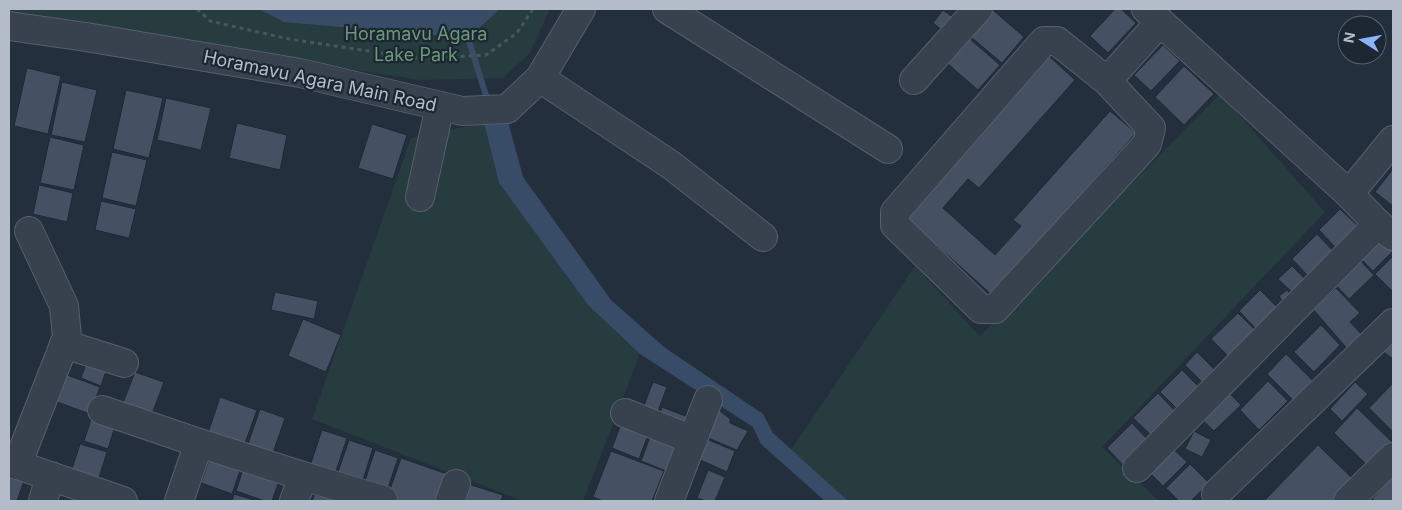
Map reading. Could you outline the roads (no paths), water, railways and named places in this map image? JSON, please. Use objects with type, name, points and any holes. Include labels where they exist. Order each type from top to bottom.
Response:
[{"type":"street","name":"Horamavu Agara Main Road","points":[[9,26],[300,73],[462,111],[498,110],[540,78],[581,9]]},
{"type":"street","points":[[667,9],[888,149]]},
{"type":"street","points":[[914,80],[978,9]]},
{"type":"street","points":[[1107,81],[1153,15],[1349,194],[1385,230],[1137,468]]},
{"type":"street","points":[[1057,41],[1107,81],[1151,128],[1147,144],[995,309],[981,309],[895,225],[895,212],[1044,42],[1057,41]]},
{"type":"street","points":[[540,78],[670,165],[763,237]]},
{"type":"street","points":[[420,197],[440,106]]},
{"type":"street","points":[[1349,194],[1393,140]]},
{"type":"street","points":[[29,231],[64,306],[67,337],[13,463],[47,489],[123,501]]},
{"type":"street","points":[[1216,494],[1393,323]]},
{"type":"street","points":[[64,344],[124,363]]},
{"type":"street","points":[[669,501],[708,400]]},
{"type":"street","points":[[102,410],[199,443],[383,500]]},
{"type":"street","points":[[625,413],[693,440]]},
{"type":"street","points":[[179,501],[199,443]]},
{"type":"street","points":[[1348,501],[1393,457]]},
{"type":"street","points":[[294,501],[303,476]]},
{"type":"water","points":[[259,9],[500,9],[468,38],[284,22]]},
{"type":"water","points":[[507,118],[523,177],[611,300],[664,347],[763,414],[773,433],[848,501],[825,501],[761,444],[753,427],[640,354],[588,305],[499,183],[484,123]]},
{"type":"waterway","points":[[468,38],[488,102]]},
{"type":"park label","name":"Horamavu Agara Lake Park","points":[[416,44]]}]
